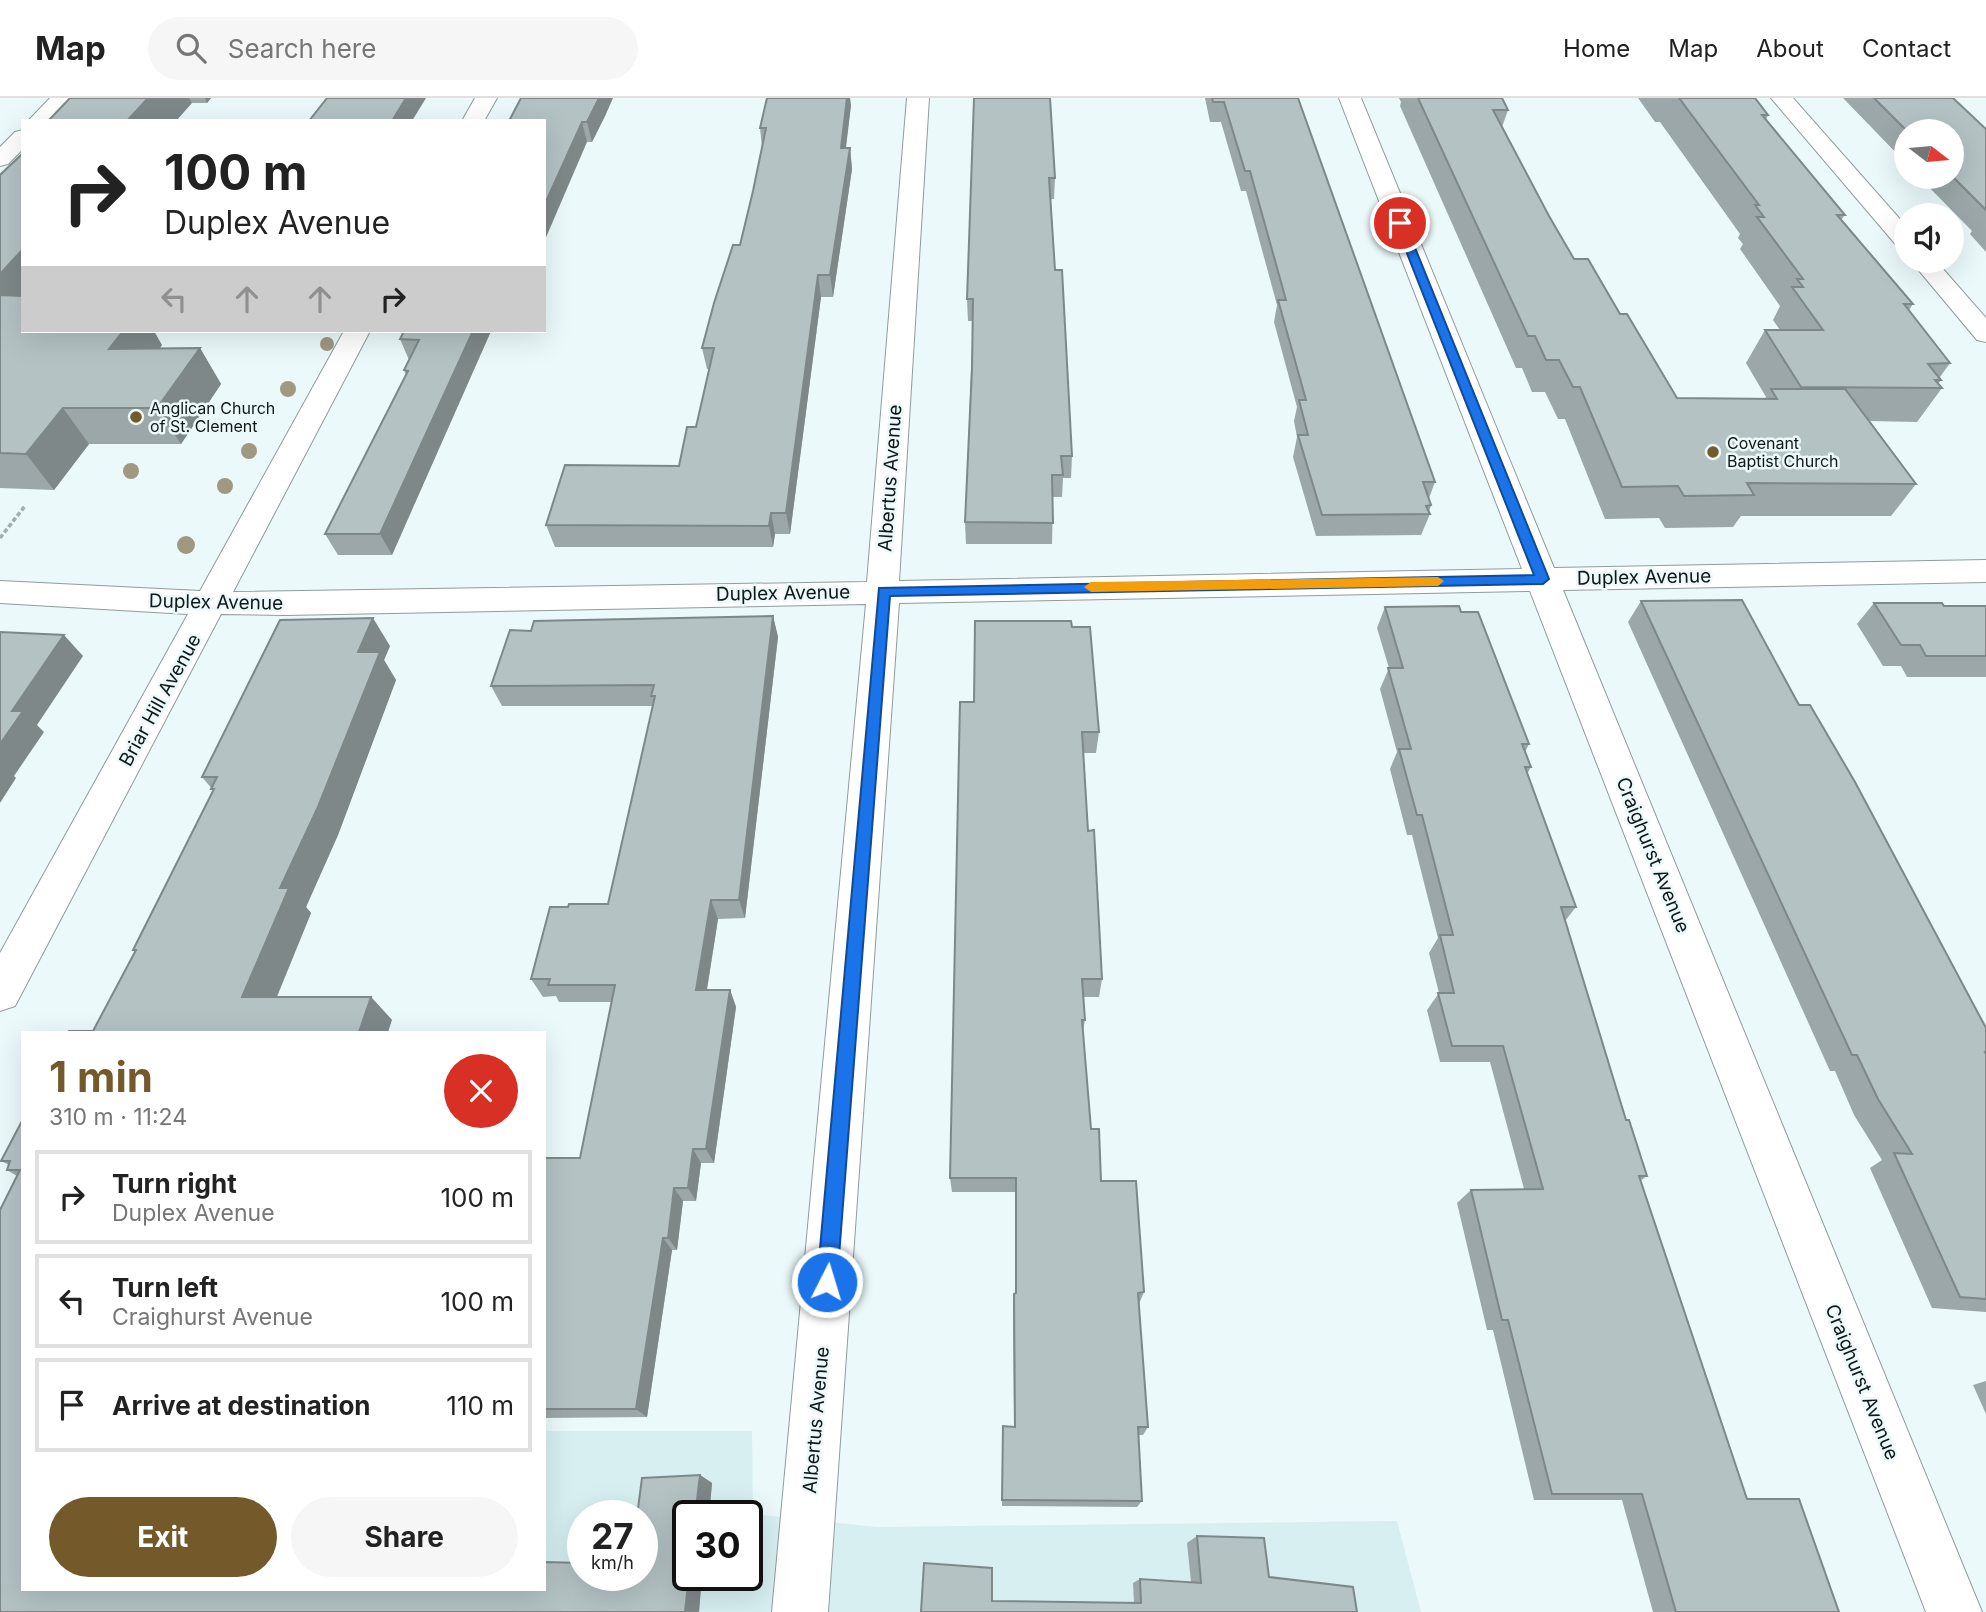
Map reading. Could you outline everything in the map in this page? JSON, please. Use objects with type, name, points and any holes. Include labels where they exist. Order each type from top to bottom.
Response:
[{"type":"street","points":[[41,119],[62,98]]},
{"type":"street","points":[[474,119],[486,98]]},
{"type":"street","name":"Albertus Avenue","points":[[800,1612],[884,591],[884,560],[918,98]]},
{"type":"street","name":"Craighurst Avenue","points":[[1350,98],[1954,1612]]},
{"type":"street","points":[[1782,98],[1894,227]]},
{"type":"street","points":[[0,159],[21,139]]},
{"type":"street","points":[[1933,273],[1986,334]]},
{"type":"street","name":"Briar Hill Avenue","points":[[0,993],[356,333]]},
{"type":"street","name":"Duplex Avenue","points":[[0,592],[212,604],[1986,571]]},
{"type":"path","points":[[0,538],[25,506]]},
{"type":"shaded area","points":[[0,1431],[21,1591],[546,1591],[546,1431],[752,1431],[753,1500],[672,1500],[672,1591],[763,1591],[763,1515],[877,1527],[1397,1521],[1421,1612],[0,1612]]},
{"type":"building","points":[[70,98],[148,98],[129,119],[50,119]]},
{"type":"building","points":[[327,98],[406,98],[393,119],[311,119]]},
{"type":"building","points":[[521,98],[599,98],[587,122],[582,122],[546,202],[546,119],[510,119]]},
{"type":"building","points":[[767,98],[847,98],[841,148],[850,148],[830,275],[818,275],[786,513],[771,513],[769,526],[546,525],[565,465],[679,466],[687,427],[696,427],[714,348],[702,348],[714,303],[733,245],[740,245],[753,191],[766,128],[760,128]]},
{"type":"building","points":[[974,98],[1050,98],[1055,178],[1049,178],[1055,270],[1062,270],[1072,456],[1061,456],[1063,475],[1052,475],[1053,523],[965,522],[972,368],[973,299],[967,299]]},
{"type":"building","points":[[1212,98],[1298,98],[1435,482],[1423,482],[1431,505],[1426,506],[1430,514],[1322,515],[1298,435],[1308,435],[1299,400],[1306,400],[1278,300],[1286,300],[1250,171],[1245,171],[1224,102],[1213,102]]},
{"type":"building","points":[[1418,98],[1502,98],[1508,110],[1493,110],[1574,259],[1588,259],[1620,314],[1627,314],[1677,398],[1777,399],[1771,389],[1845,389],[1916,484],[1747,483],[1754,495],[1684,496],[1678,486],[1622,487],[1580,387],[1573,387],[1559,360],[1546,360],[1535,336],[1528,336]]},
{"type":"building","points":[[1679,98],[1755,98],[1768,115],[1762,115],[1845,215],[1837,215],[1913,304],[1904,304],[1950,363],[1928,364],[1941,380],[1935,380],[1942,388],[1801,387],[1765,330],[1823,330],[1792,287],[1803,287],[1797,279],[1803,279],[1757,217],[1764,217],[1755,205],[1759,205]]},
{"type":"building","points":[[1874,98],[1953,98],[1986,129],[1986,210],[1964,188],[1964,119],[1895,119]]},
{"type":"building","points":[[21,155],[21,251],[0,274],[0,175]]},
{"type":"building","points":[[0,295],[21,296],[21,333],[121,333],[109,349],[200,348],[157,408],[63,408],[26,454],[0,453]]},
{"type":"building","points":[[403,333],[472,333],[380,534],[325,534],[408,371],[404,370],[419,340],[400,339]]},
{"type":"building","points":[[1742,600],[1799,705],[1810,705],[1855,782],[1986,1028],[1986,1299],[1960,1297],[1894,1153],[1912,1154],[1878,1099],[1857,1055],[1852,1055],[1641,601]]},
{"type":"building","points":[[1874,603],[1986,606],[1986,656],[1926,656],[1920,645],[1901,645]]},
{"type":"building","points":[[1459,606],[1461,612],[1478,612],[1529,744],[1522,744],[1531,767],[1525,767],[1576,907],[1561,907],[1626,1120],[1629,1120],[1647,1176],[1639,1176],[1747,1499],[1799,1499],[1839,1612],[1676,1612],[1642,1494],[1552,1494],[1508,1320],[1502,1320],[1471,1190],[1543,1189],[1503,1046],[1452,1046],[1438,993],[1454,993],[1440,935],[1453,935],[1422,815],[1417,815],[1399,749],[1411,749],[1388,668],[1403,668],[1385,607]]},
{"type":"building","points":[[773,616],[739,900],[711,900],[696,990],[730,990],[706,1149],[693,1149],[688,1188],[674,1188],[668,1238],[663,1238],[636,1409],[546,1409],[546,1158],[580,1158],[615,985],[548,985],[550,979],[531,979],[550,907],[608,904],[655,696],[651,696],[654,685],[491,686],[510,630],[531,631],[534,621]]},
{"type":"building","points":[[373,618],[358,652],[380,652],[317,809],[280,888],[289,888],[242,997],[371,997],[359,1031],[93,1031],[136,950],[133,950],[214,789],[211,789],[217,777],[202,777],[280,620]]},
{"type":"building","points":[[975,621],[1071,621],[1072,627],[1090,627],[1099,732],[1082,732],[1088,831],[1094,830],[1102,979],[1082,979],[1085,1020],[1082,1020],[1091,1129],[1099,1129],[1101,1181],[1136,1181],[1144,1292],[1138,1293],[1148,1427],[1138,1427],[1142,1501],[1002,1500],[1003,1426],[1015,1427],[1016,1178],[950,1178],[960,702],[974,702]]},
{"type":"building","points":[[0,632],[64,635],[12,711],[23,711],[0,744]]},
{"type":"building","points":[[21,1123],[21,1591],[546,1591],[546,1562],[567,1563],[567,1591],[658,1591],[658,1500],[639,1500],[642,1478],[700,1475],[697,1500],[672,1500],[672,1591],[687,1591],[685,1612],[0,1612],[0,1210],[20,1170],[7,1170],[10,1161],[1,1161]]},
{"type":"building","points":[[1197,1536],[1264,1538],[1269,1577],[1353,1587],[1357,1612],[921,1612],[924,1563],[992,1568],[992,1601],[1141,1603],[1140,1579],[1201,1583]]},
{"type":"slow traffic","points":[[1091,587],[1438,581]]},
{"type":"place","name":"Anglican Church of St. Clement","points":[[136,417]]},
{"type":"place","name":"Covenant Baptist Church","points":[[1713,452]]},
{"type":"route","points":[[827,1282],[884,591],[1543,579],[1400,223]]}]
